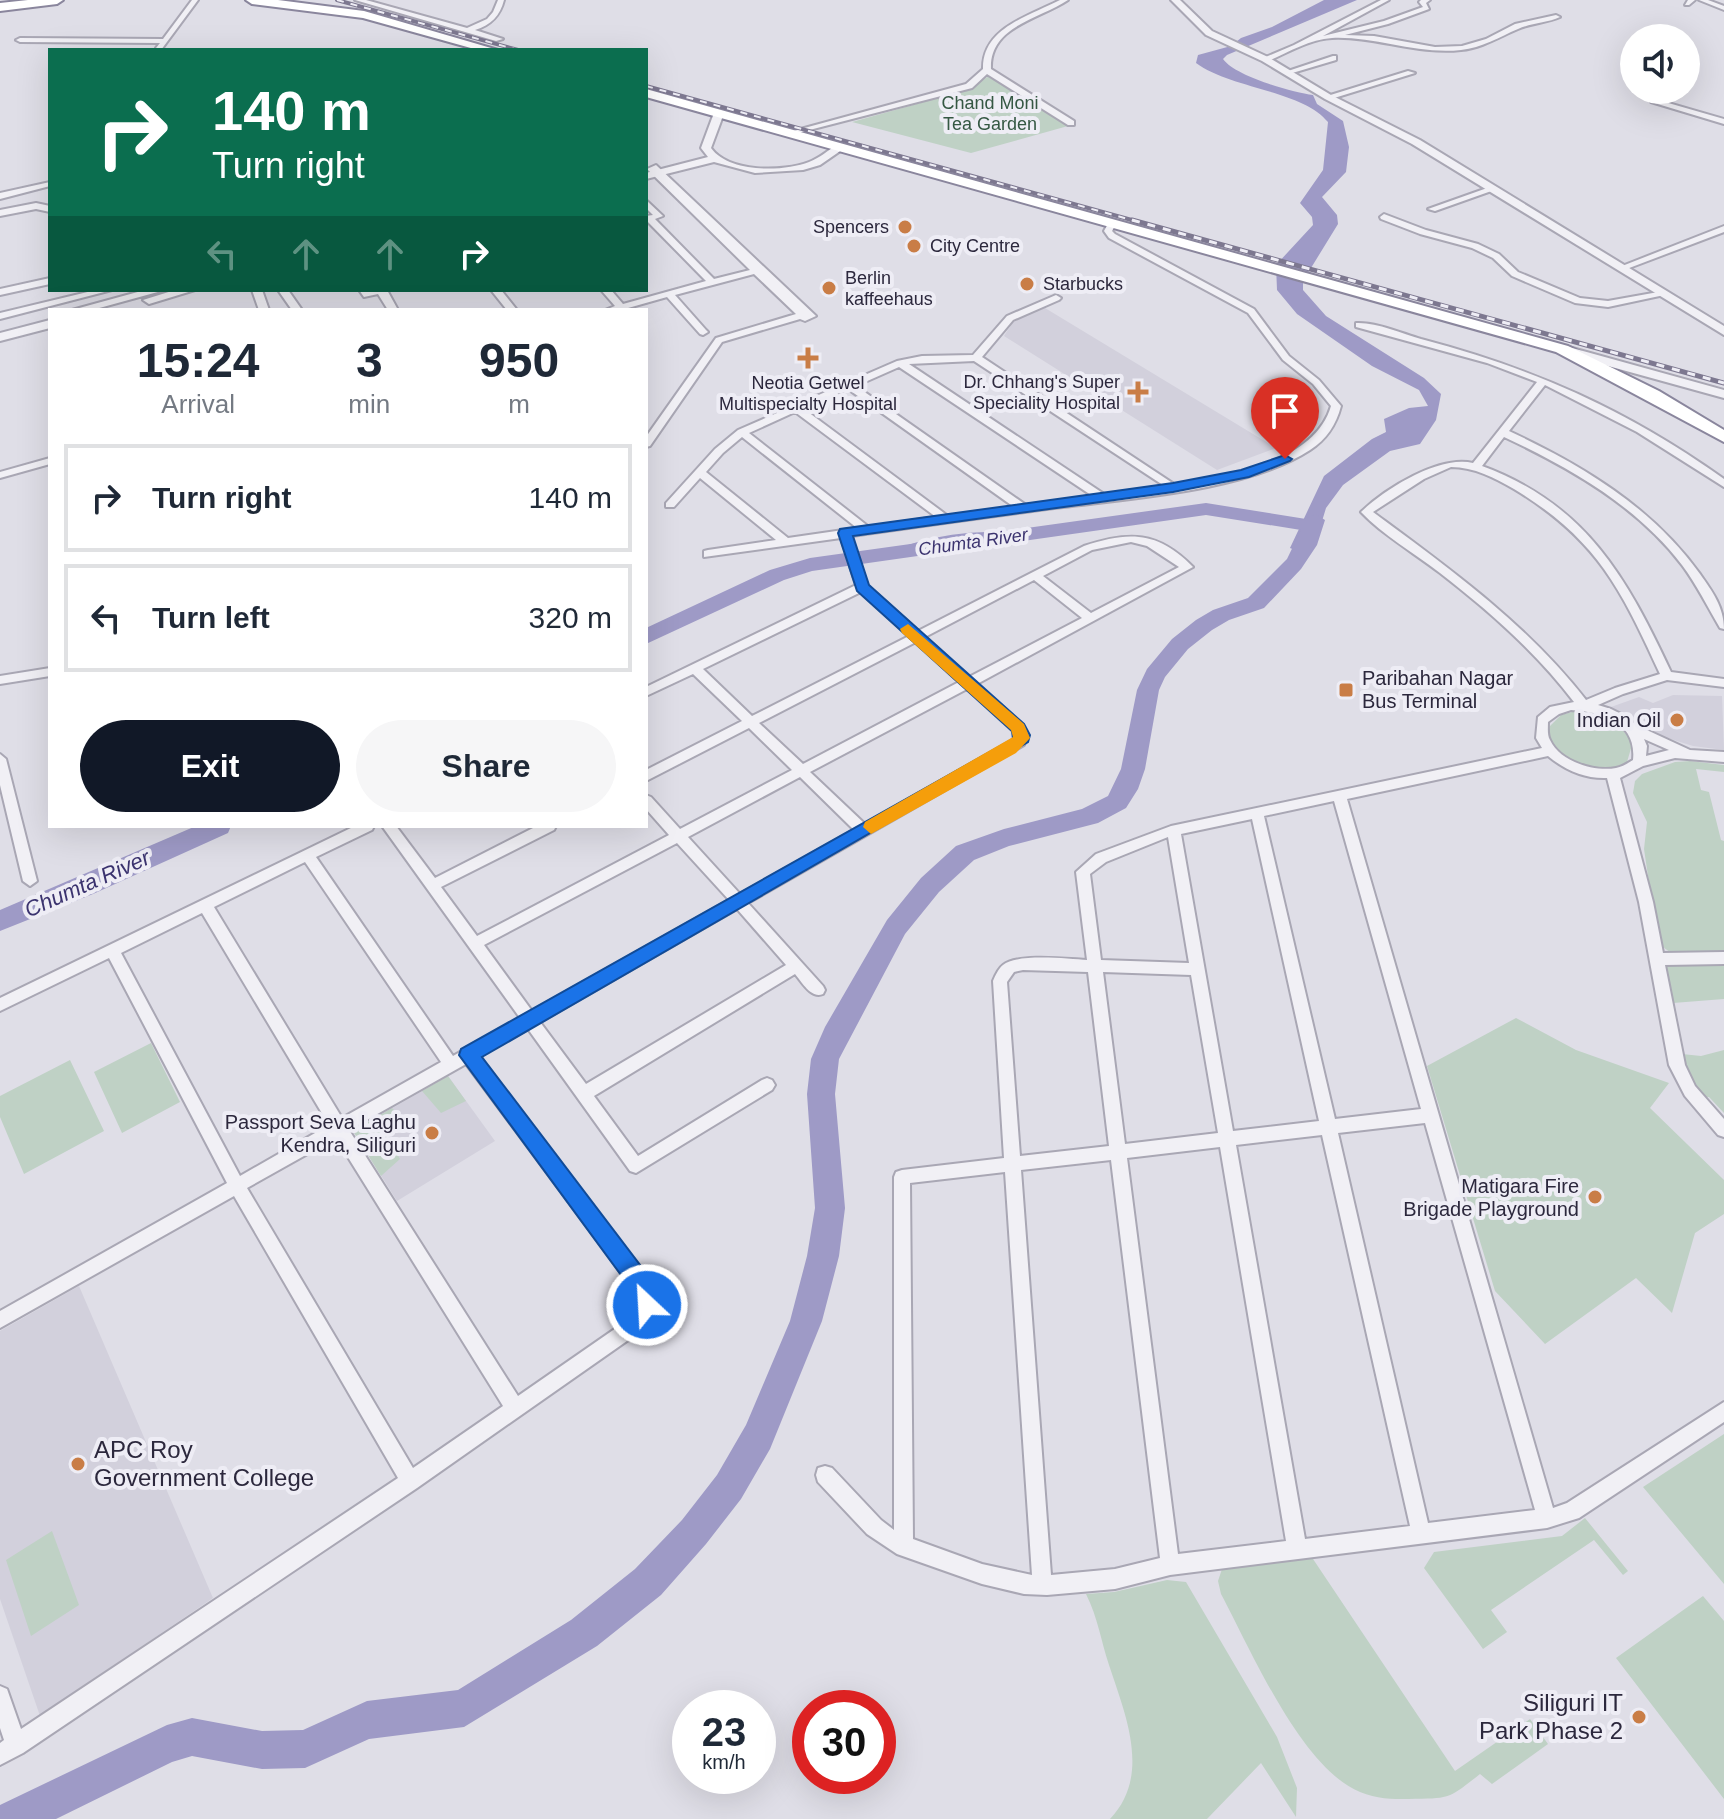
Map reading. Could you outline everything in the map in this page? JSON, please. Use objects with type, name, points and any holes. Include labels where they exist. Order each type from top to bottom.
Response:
[{"type":"highway","points":[[0,7],[57,0]]},
{"type":"highway","points":[[252,0],[379,18],[495,45]]},
{"type":"highway","points":[[648,94],[1562,349],[1653,395],[1724,437]]},
{"type":"street","points":[[20,40],[162,46],[195,0]]},
{"type":"street","points":[[358,0],[468,30],[495,45]]},
{"type":"street","points":[[468,30],[489,22],[498,12],[501,0]]},
{"type":"street","points":[[987,70],[986,55],[998,37],[1065,0]]},
{"type":"street","points":[[1175,0],[1209,33],[1260,56],[1328,97],[1416,142],[1724,331]]},
{"type":"street","points":[[1303,43],[1386,0]]},
{"type":"street","points":[[1260,56],[1386,23],[1427,8],[1422,2],[1427,0]]},
{"type":"street","points":[[1702,0],[1724,8]]},
{"type":"street","points":[[1336,37],[1374,38],[1435,49],[1462,48],[1489,41],[1518,26],[1556,17]]},
{"type":"street","points":[[1289,72],[1333,58]]},
{"type":"street","points":[[987,70],[1071,123]]},
{"type":"street","points":[[790,133],[958,90],[973,83],[987,70]]},
{"type":"street","points":[[1328,97],[1411,73]]},
{"type":"street","points":[[1667,104],[1724,122]]},
{"type":"street","points":[[711,157],[708,141],[719,113]]},
{"type":"street","points":[[653,171],[711,157],[737,167],[775,169],[813,164],[841,147]]},
{"type":"street","points":[[648,441],[719,340],[802,315],[811,316],[653,171]]},
{"type":"street","points":[[0,196],[48,184]]},
{"type":"street","points":[[1432,209],[1493,189]]},
{"type":"street","points":[[648,205],[659,216],[648,219]]},
{"type":"street","points":[[0,213],[36,206],[48,209]]},
{"type":"street","points":[[1384,217],[1423,232],[1475,246],[1496,256],[1515,274],[1578,301],[1608,304],[1664,294]]},
{"type":"street","points":[[648,219],[712,282]]},
{"type":"street","points":[[708,554],[1173,487],[1244,474],[1310,446],[1329,426],[1336,406],[1316,382],[1286,358],[1251,311],[1112,236],[1108,231],[1112,224]]},
{"type":"street","points":[[1621,268],[1724,229]]},
{"type":"street","points":[[617,308],[759,270]]},
{"type":"street","points":[[0,292],[48,281]]},
{"type":"street","points":[[0,316],[99,292]]},
{"type":"street","points":[[86,308],[151,292]]},
{"type":"street","points":[[116,308],[181,292]]},
{"type":"street","points":[[498,292],[510,308]]},
{"type":"street","points":[[608,292],[621,307]]},
{"type":"street","points":[[669,294],[703,332]]},
{"type":"street","points":[[976,358],[1010,318],[1056,298]]},
{"type":"street","points":[[0,329],[48,317]]},
{"type":"street","points":[[0,337],[48,325]]},
{"type":"street","points":[[1359,325],[1490,361],[1543,381],[1643,431],[1724,484]]},
{"type":"street","points":[[1562,349],[1724,394]]},
{"type":"street","points":[[670,505],[699,472],[742,432],[900,363],[922,359],[976,358],[1173,487]]},
{"type":"street","points":[[900,363],[1103,498]]},
{"type":"street","points":[[1475,467],[1543,381]]},
{"type":"street","points":[[849,385],[1024,509]]},
{"type":"street","points":[[796,408],[947,520]]},
{"type":"street","points":[[742,432],[866,530]]},
{"type":"street","points":[[1502,432],[1574,468],[1636,511],[1691,568],[1724,625]]},
{"type":"street","points":[[0,475],[48,462]]},
{"type":"street","points":[[1667,676],[1627,590],[1600,552],[1548,506],[1515,486],[1475,467],[1460,464],[1443,466],[1366,512],[1509,624],[1566,680],[1584,706],[1615,716],[1652,739],[1688,753],[1724,757]]},
{"type":"street","points":[[699,472],[785,542]]},
{"type":"street","points":[[0,1320],[1020,742],[1022,735],[1018,728],[862,587],[845,533]]},
{"type":"street","points":[[474,944],[1187,567],[1148,540],[1133,538],[1088,548],[648,775]]},
{"type":"street","points":[[1037,577],[1090,618]]},
{"type":"street","points":[[648,691],[862,587]]},
{"type":"street","points":[[694,668],[864,831]]},
{"type":"street","points":[[0,680],[48,672]]},
{"type":"street","points":[[1688,753],[1639,762],[1629,770],[1613,775],[1594,774],[1574,768],[1550,751],[1542,738],[1542,720],[1558,708],[1584,706],[1667,676],[1724,683]]},
{"type":"street","points":[[1631,728],[1642,745],[1639,762]]},
{"type":"street","points":[[1170,1565],[1083,872],[1101,858],[1174,831],[1550,751]]},
{"type":"street","points":[[0,759],[30,881]]},
{"type":"street","points":[[1613,775],[1646,902],[1677,1065],[1690,1091],[1724,1130]]},
{"type":"street","points":[[1339,795],[1547,1519]]},
{"type":"street","points":[[648,802],[818,990]]},
{"type":"street","points":[[1257,813],[1421,1534]]},
{"type":"street","points":[[0,1005],[363,828]]},
{"type":"street","points":[[390,828],[636,1166],[767,1085]]},
{"type":"street","points":[[432,886],[545,828]]},
{"type":"street","points":[[1174,831],[1297,1550]]},
{"type":"street","points":[[307,855],[451,1065]]},
{"type":"street","points":[[205,905],[515,1408]]},
{"type":"street","points":[[112,950],[237,1186],[410,1481]]},
{"type":"street","points":[[1656,959],[1724,958]]},
{"type":"street","points":[[1042,1585],[1000,981],[1009,968],[1023,964],[1198,969]]},
{"type":"street","points":[[583,1094],[796,966]]},
{"type":"street","points":[[0,1696],[8,1751],[632,1329],[644,1315],[646,1295],[468,1055]]},
{"type":"street","points":[[904,1547],[902,1177],[1431,1115]]},
{"type":"street","points":[[825,1475],[874,1527],[904,1547],[982,1574],[1042,1585],[1115,1579],[1170,1565],[1547,1519],[1572,1511],[1724,1411]]},
{"type":"shaded area","points":[[1324,0],[1357,0],[1223,59],[1251,77],[1313,95],[1317,104],[1343,121],[1349,147],[1346,172],[1322,197],[1337,215],[1338,224],[1303,281],[1303,290],[1326,316],[1424,378],[1441,394],[1436,420],[1420,444],[1390,451],[1343,485],[1326,508],[1316,541],[1307,555],[1290,548],[1324,476],[1386,432],[1384,419],[1409,408],[1428,406],[1419,390],[1372,366],[1297,314],[1277,290],[1276,265],[1313,225],[1312,217],[1300,203],[1323,170],[1328,122],[1301,103],[1228,79],[1196,63],[1198,55],[1231,46],[1241,38],[1272,27]]},
{"type":"shaded area","name":"Dr. Chhang's Super Speciality Hospital","points":[[1045,308],[1276,448],[1217,470],[1004,336],[1015,319]]},
{"type":"shaded area","name":"Indian Oil","points":[[1673,695],[1722,696],[1724,750],[1693,746],[1664,737],[1611,707],[1639,697],[1653,703]]},
{"type":"shaded area","points":[[448,1076],[495,1141],[397,1201],[353,1131]]},
{"type":"shaded area","name":"APC Roy Government College","points":[[79,1286],[213,1598],[40,1716],[0,1599],[0,1331]]},
{"type":"green space","name":"Chand Moni Tea Garden","points":[[989,76],[1068,126],[971,153],[852,122],[967,90]]},
{"type":"green space","points":[[1576,711],[1610,720],[1623,730],[1632,745],[1627,762],[1616,767],[1591,767],[1578,764],[1557,750],[1548,728],[1561,715]]},
{"type":"green space","points":[[1675,762],[1724,765],[1724,772],[1696,769],[1701,790],[1709,792],[1721,840],[1724,841],[1724,956],[1676,954],[1668,951],[1657,936],[1644,849],[1647,822],[1633,793],[1635,781],[1642,774]]},
{"type":"green space","points":[[1724,964],[1724,999],[1673,1003],[1667,987],[1667,965]]},
{"type":"green space","name":"Matigara Fire Brigade Playground","points":[[1516,1018],[1576,1050],[1669,1083],[1650,1108],[1724,1180],[1724,1214],[1695,1233],[1672,1313],[1636,1278],[1545,1344],[1495,1291],[1427,1066]]},
{"type":"green space","points":[[151,1043],[180,1102],[122,1133],[94,1072]]},
{"type":"green space","points":[[1724,1050],[1724,1113],[1709,1097],[1703,1098],[1691,1080],[1682,1054],[1701,1056]]},
{"type":"green space","points":[[70,1060],[104,1131],[24,1174],[0,1117],[0,1096]]},
{"type":"green space","points":[[448,1076],[466,1101],[441,1113],[422,1091]]},
{"type":"green space","points":[[392,1108],[398,1114],[381,1126],[400,1159],[381,1176],[353,1131]]},
{"type":"green space","points":[[1724,1434],[1724,1584],[1643,1487]]},
{"type":"green space","points":[[1585,1518],[1628,1571],[1623,1575],[1594,1540],[1491,1610],[1507,1632],[1483,1649],[1424,1568],[1434,1552],[1562,1536]]},
{"type":"green space","points":[[52,1531],[79,1605],[31,1636],[6,1560]]},
{"type":"green space","points":[[1311,1556],[1455,1771],[1530,1719],[1548,1744],[1492,1784],[1480,1774],[1454,1793],[1441,1798],[1378,1797],[1360,1792],[1338,1779],[1298,1734],[1280,1705],[1221,1594],[1218,1581],[1222,1569]]},
{"type":"green space","points":[[1167,1580],[1186,1582],[1277,1737],[1297,1788],[1296,1817],[1261,1763],[1207,1819],[1110,1819],[1123,1802],[1130,1783],[1131,1744],[1122,1704],[1086,1594],[1114,1592]]},
{"type":"green space","points":[[1703,1596],[1724,1621],[1724,1799],[1616,1658]]},
{"type":"waterway","name":"Chumta River","points":[[648,636],[777,575],[810,565],[1206,509],[1313,526]]},
{"type":"waterway","points":[[14,1819],[167,1744],[192,1737],[262,1750],[305,1749],[367,1720],[464,1708],[584,1633],[648,1582],[694,1532],[729,1487],[758,1437],[806,1321],[823,1256],[830,1208],[821,1094],[825,1059],[835,1035],[896,927],[930,885],[965,853],[1004,838],[1089,816],[1117,802],[1126,789],[1133,769],[1148,690],[1155,674],[1180,644],[1204,625],[1221,615],[1256,603],[1294,564],[1307,545],[1315,520]]},
{"type":"waterway","points":[[885,555],[952,536],[1005,534],[1021,537]]},
{"type":"waterway","name":"Chumta River","points":[[0,921],[215,828]]},
{"type":"railway","points":[[337,0],[511,48]]},
{"type":"railway","points":[[648,87],[1139,222]]},
{"type":"railway","points":[[1132,220],[1724,383]]},
{"type":"slow traffic","points":[[871,827],[1010,749],[1020,742],[1022,735],[1018,728],[908,629]]},
{"type":"place","name":"Spencers","points":[[905,227]]},
{"type":"place","name":"City Centre","points":[[914,246]]},
{"type":"place","name":"Starbucks","points":[[1027,284]]},
{"type":"place","name":"Berlin kaffeehaus","points":[[829,288]]},
{"type":"place","name":"Neotia Getwel Multispecialty Hospital","points":[[808,358]]},
{"type":"place","name":"Dr. Chhang's Super Speciality Hospital","points":[[1138,392]]},
{"type":"place","name":"Paribahan Nagar Bus Terminal","points":[[1346,690]]},
{"type":"place","name":"Indian Oil","points":[[1677,720]]},
{"type":"place","name":"Passport Seva Laghu Kendra, Siliguri","points":[[432,1133]]},
{"type":"place","name":"Matigara Fire Brigade Playground","points":[[1595,1197]]},
{"type":"place","name":"APC Roy Government College","points":[[78,1464]]},
{"type":"place","name":"Siliguri IT Park Phase 2","points":[[1639,1717]]},
{"type":"route","points":[[647,1305],[642,1286],[468,1055],[1020,742],[1022,735],[1018,728],[862,587],[845,533],[1173,487],[1244,474],[1285,459]]}]
